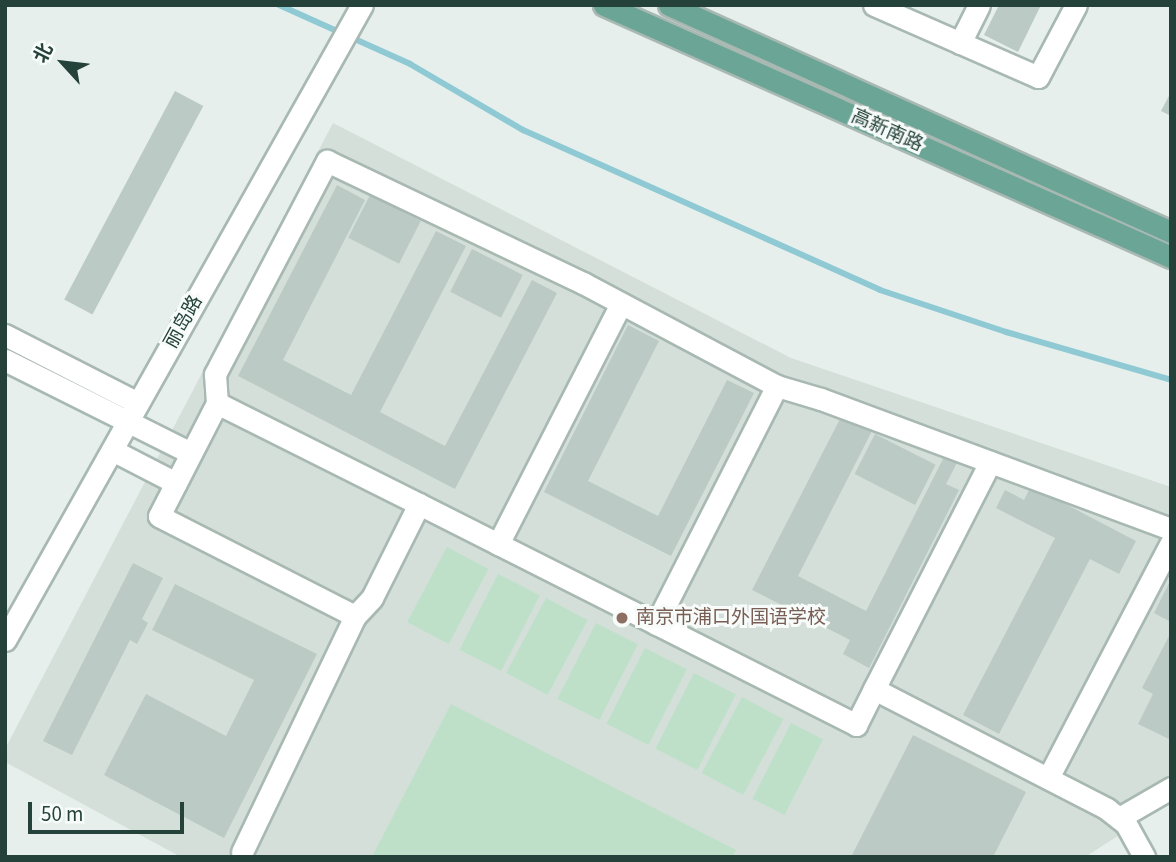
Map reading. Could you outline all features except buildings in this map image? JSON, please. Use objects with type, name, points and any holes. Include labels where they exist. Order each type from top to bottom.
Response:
[{"type":"main road","name":"高新南路","points":[[604,5],[1171,257]]},
{"type":"main road","name":"高新南路","points":[[669,5],[1171,232]]},
{"type":"street","points":[[874,5],[1038,77],[1076,5]]},
{"type":"street","points":[[960,43],[979,5]]},
{"type":"street","name":"丽岛路","points":[[5,640],[359,10]]},
{"type":"street","points":[[355,616],[159,516],[217,403],[215,374],[327,161],[621,304],[777,386],[1171,529]]},
{"type":"street","points":[[498,544],[621,304]]},
{"type":"street","points":[[5,335],[138,403]]},
{"type":"street","points":[[5,360],[191,453]]},
{"type":"street","points":[[656,624],[777,386]]},
{"type":"street","points":[[217,403],[856,725],[990,462]]},
{"type":"street","points":[[112,450],[176,483]]},
{"type":"street","points":[[242,852],[355,616],[372,598],[419,504]]},
{"type":"street","points":[[1048,778],[1171,543]]},
{"type":"street","points":[[874,689],[1107,809],[1126,824],[1144,857]]},
{"type":"street","points":[[1119,818],[1171,788]]},
{"type":"shaded area","name":"南京市浦口外国语学校","points":[[333,123],[791,358],[1171,487],[1171,802],[1085,857],[181,857],[5,762],[5,749]]},
{"type":"green space","points":[[447,547],[488,569],[449,644],[407,622]]},
{"type":"green space","points":[[498,574],[540,595],[501,671],[459,650]]},
{"type":"green space","points":[[546,598],[587,620],[548,695],[506,673]]},
{"type":"green space","points":[[596,623],[638,644],[599,720],[557,699]]},
{"type":"green space","points":[[645,648],[687,669],[648,745],[606,724]]},
{"type":"green space","points":[[694,673],[736,694],[697,770],[655,749]]},
{"type":"green space","points":[[742,697],[783,719],[743,795],[702,773]]},
{"type":"green space","points":[[451,704],[736,850],[732,857],[372,857]]},
{"type":"green space","points":[[791,723],[823,739],[784,815],[752,799]]},
{"type":"waterway","points":[[279,5],[410,64],[523,130],[880,290],[1006,332],[1171,380]]},
{"type":"place","name":"南京市浦口外国语学校","points":[[622,618]]}]
